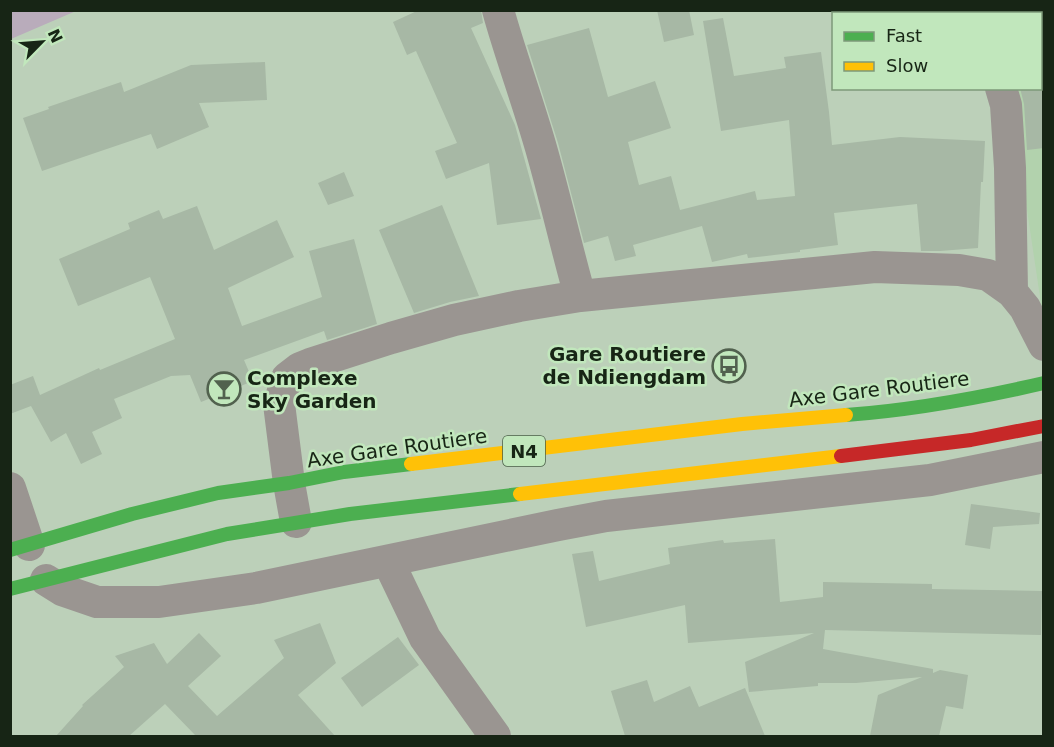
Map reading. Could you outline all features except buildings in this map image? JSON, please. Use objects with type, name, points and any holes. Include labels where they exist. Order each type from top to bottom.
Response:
[{"type":"highway","name":"Axe Gare Routiere","points":[[20,548],[132,514],[218,493],[289,483],[344,472],[741,424],[898,416],[1044,383]]},
{"type":"highway","name":"N4","points":[[10,589],[227,534],[350,513],[612,483],[904,443],[971,440],[1044,426]]},
{"type":"street","points":[[498,10],[541,149],[580,296]]},
{"type":"street","points":[[1002,90],[1006,105],[1010,168],[1012,292]]},
{"type":"street","points":[[296,522],[279,404],[288,378],[300,368],[454,320],[580,296],[875,267],[941,269],[988,275],[1012,292],[1025,308],[1044,345]]},
{"type":"street","points":[[46,580],[63,590],[97,602],[159,602],[256,588],[606,516],[930,480],[1044,457]]},
{"type":"street","points":[[10,488],[20,548]]},
{"type":"street","points":[[388,561],[424,638],[495,736]]},
{"type":"shaded area","points":[[11,10],[76,10],[76,11],[11,39]]},
{"type":"shaded area","points":[[1043,11],[1043,317],[1009,90],[1042,90],[1042,12],[1010,12]]},
{"type":"traffic: fast","points":[[846,415],[946,403],[1044,383]]},
{"type":"traffic: fast","points":[[10,550],[132,514],[218,493],[289,483],[344,472],[411,464]]},
{"type":"traffic: fast","points":[[10,589],[227,534],[350,514],[520,494]]},
{"type":"traffic: slow","points":[[411,464],[742,424],[846,415]]},
{"type":"traffic: slow","points":[[520,494],[841,456]]},
{"type":"traffic: jam","points":[[841,456],[971,440],[1044,426]]},
{"type":"place","name":"Gare Routiere de Ndiengdam","points":[[729,366]]},
{"type":"place","name":"Complexe Sky Garden","points":[[224,389]]}]
